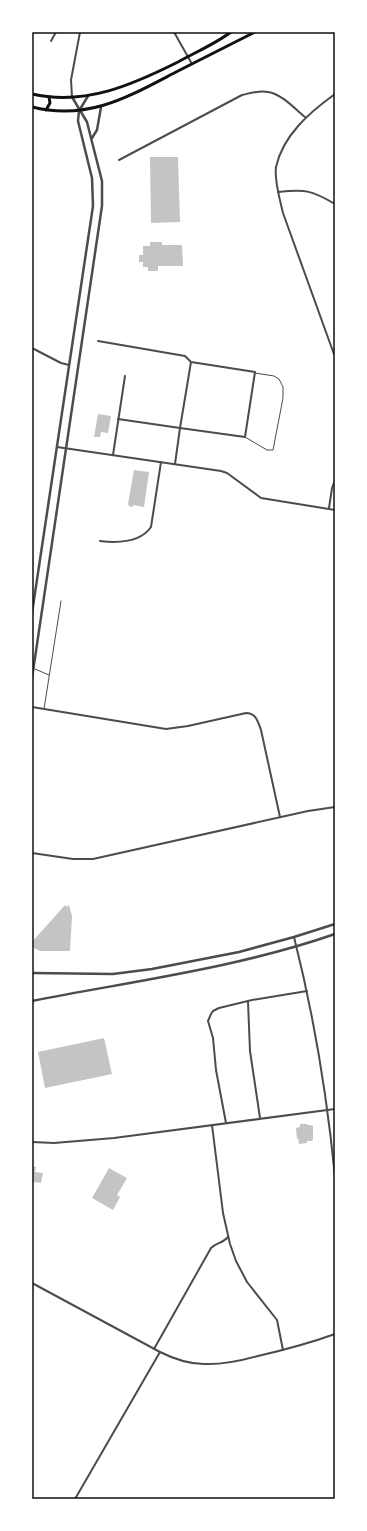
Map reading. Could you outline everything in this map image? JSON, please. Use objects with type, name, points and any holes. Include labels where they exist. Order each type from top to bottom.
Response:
[{"type":"main road","points":[[32,94],[72,97],[109,92],[134,83],[188,56],[231,32]]},
{"type":"main road","points":[[32,107],[64,112],[101,107],[141,90],[255,32]]},
{"type":"main road","points":[[46,110],[50,103],[50,96]]},
{"type":"street","points":[[51,41],[56,32]]},
{"type":"street","points":[[32,678],[102,206],[102,181],[91,138],[86,122],[72,97],[70,80],[80,32]]},
{"type":"street","points":[[174,32],[192,64]]},
{"type":"street","points":[[119,160],[242,95],[269,92],[283,98],[305,118]]},
{"type":"street","points":[[335,94],[314,109],[300,123],[284,147],[276,168],[278,192],[283,213],[335,357]]},
{"type":"street","points":[[32,613],[93,206],[92,178],[78,121],[79,111],[88,96]]},
{"type":"street","points":[[91,138],[97,130],[101,107]]},
{"type":"street","points":[[278,192],[302,190],[319,195],[335,204]]},
{"type":"street","points":[[98,341],[184,356],[191,362],[255,372],[245,437],[118,419]]},
{"type":"street","points":[[32,348],[61,363],[69,365]]},
{"type":"street","points":[[175,464],[191,362]]},
{"type":"street","points":[[113,455],[125,376]]},
{"type":"street","points":[[57,447],[224,472],[261,498],[335,510]]},
{"type":"street","points":[[100,541],[124,542],[141,535],[152,527],[161,462]]},
{"type":"street","points":[[329,508],[332,488],[335,480]]},
{"type":"street","points":[[32,707],[166,729],[251,714],[256,718],[261,730],[280,817]]},
{"type":"street","points":[[32,853],[73,859],[93,859],[280,817],[335,807]]},
{"type":"street","points":[[32,973],[113,974],[130,972],[207,959],[294,937],[335,924]]},
{"type":"street","points":[[32,1001],[200,970],[296,946],[335,934]]},
{"type":"street","points":[[294,937],[317,1036],[328,1110],[335,1177]]},
{"type":"street","points":[[226,1123],[216,1070],[214,1042],[208,1020],[211,1014],[215,1010],[252,1000],[307,990]]},
{"type":"street","points":[[248,1002],[250,1051],[260,1118]]},
{"type":"street","points":[[32,1142],[54,1143],[114,1138],[335,1109]]},
{"type":"street","points":[[212,1125],[223,1213],[230,1244],[236,1261],[247,1282],[277,1320],[283,1350]]},
{"type":"street","points":[[154,1349],[211,1248],[228,1237]]},
{"type":"street","points":[[222,1242],[230,1244]]},
{"type":"street","points":[[32,1283],[154,1349],[186,1362],[228,1364],[283,1350],[335,1334]]},
{"type":"street","points":[[75,1499],[160,1352]]},
{"type":"lane","points":[[245,437],[267,450],[273,450],[283,398],[284,387],[279,379],[274,376],[255,372]]},
{"type":"lane","points":[[44,709],[61,601]]},
{"type":"lane","points":[[34,668],[50,675]]},
{"type":"building","points":[[150,157],[178,157],[180,222],[151,223]]},
{"type":"building","points":[[150,242],[162,242],[162,245],[182,245],[183,266],[158,266],[158,271],[148,271],[148,267],[143,267],[143,262],[139,262],[139,255],[143,255],[143,246],[150,246]]},
{"type":"building","points":[[98,414],[111,416],[108,433],[101,432],[100,437],[94,437]]},
{"type":"building","points":[[134,470],[149,472],[144,507],[133,505],[133,507],[129,506],[128,504]]},
{"type":"building","points":[[65,905],[67,907],[69,905],[72,916],[70,951],[40,951],[32,947],[32,942]]},
{"type":"building","points":[[104,1038],[112,1074],[45,1088],[38,1052]]},
{"type":"building","points":[[300,1124],[313,1126],[312,1141],[299,1144],[296,1128],[300,1127]]},
{"type":"building","points":[[32,1166],[36,1167],[35,1172],[43,1173],[41,1183],[33,1182]]},
{"type":"building","points":[[109,1168],[127,1178],[117,1195],[120,1197],[113,1210],[92,1198]]}]
